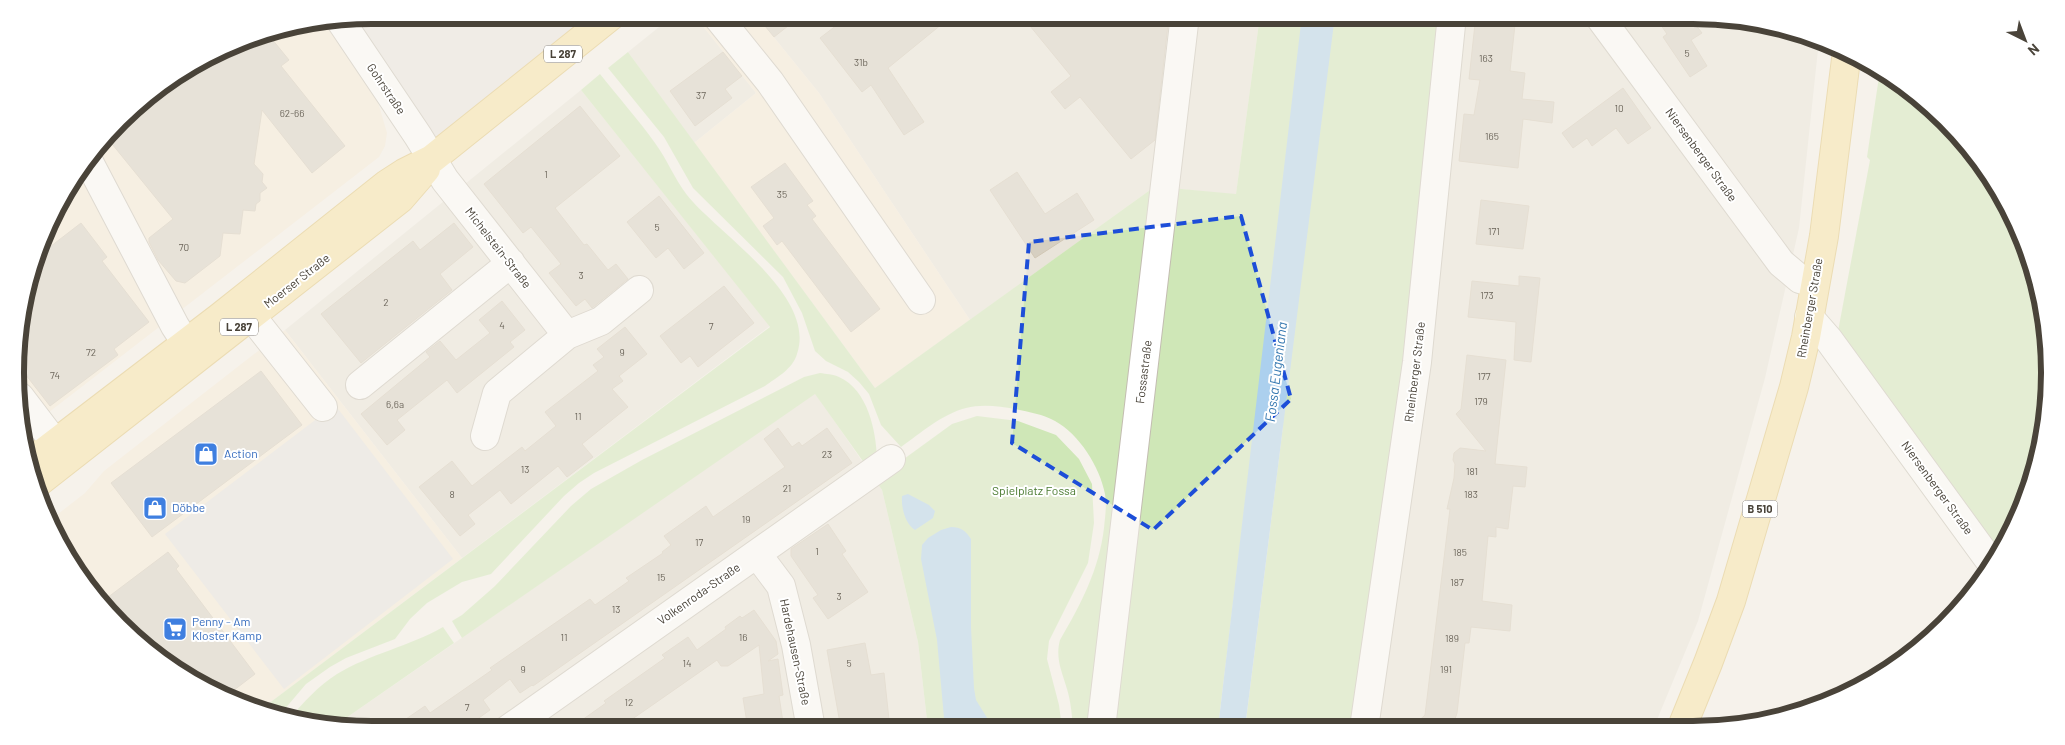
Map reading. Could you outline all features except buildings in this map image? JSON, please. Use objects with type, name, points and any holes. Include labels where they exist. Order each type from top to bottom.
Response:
[{"type":"main road","name":"Moerser Straße","points":[[41,481],[400,200],[432,159],[601,24]]},
{"type":"main road","name":"Rheinberger Straße","points":[[1684,721],[1712,654],[1750,544],[1794,387],[1824,236],[1847,60]]},
{"type":"main road","name":"Moerser Straße","points":[[35,459],[186,343],[387,184],[404,172],[432,159]]},
{"type":"street","points":[[723,24],[770,82],[921,300]]},
{"type":"street","name":"Fossastraße","points":[[1102,721],[1184,24]]},
{"type":"street","name":"Rheinberger Straße","points":[[1365,721],[1417,362],[1451,24]]},
{"type":"street","name":"Niersenberger Straße","points":[[1605,24],[1781,263],[1800,279],[1814,283]]},
{"type":"street","name":"Gohrstraße","points":[[343,25],[432,159]]},
{"type":"street","name":"Michelstein-Straße","points":[[432,159],[445,180],[568,336]]},
{"type":"street","points":[[91,167],[175,326],[186,343]]},
{"type":"street","points":[[360,385],[511,263]]},
{"type":"street","points":[[485,436],[497,393],[568,336],[601,321],[639,290]]},
{"type":"street","points":[[252,317],[322,407]]},
{"type":"street","name":"Niersenberger Straße","points":[[1809,317],[1829,340],[1988,558]]},
{"type":"street","points":[[25,404],[55,443]]},
{"type":"street","name":"Volkenroda-Straße","points":[[519,721],[891,459]]},
{"type":"street","name":"Hardehausen-Straße","points":[[757,554],[781,586],[796,645],[810,721]]},
{"type":"highlighted area","points":[[1241,216],[1291,399],[1153,530],[1012,443],[1029,242]]},
{"type":"shaded area","points":[[589,24],[426,152],[343,25]]},
{"type":"shaded area","points":[[663,24],[701,24],[756,93],[694,143],[628,52]]},
{"type":"shaded area","points":[[701,24],[763,24],[819,93],[970,320],[875,388],[694,143],[756,93]]},
{"type":"shaded area","points":[[763,24],[1259,24],[1236,195],[1171,188],[1150,190],[970,320],[819,93]]},
{"type":"shaded area","points":[[1451,24],[1715,24],[1761,30],[1818,47],[1799,228],[1765,378],[1698,621],[1656,721],[1365,721]]},
{"type":"shaded area","points":[[332,26],[355,61],[378,102],[387,133],[385,146],[379,157],[28,428],[24,395],[24,350],[30,304],[50,239],[70,198],[96,160],[126,126],[160,96],[198,70],[239,50],[304,30]]},
{"type":"shaded area","points":[[581,90],[770,326],[462,558],[285,330]]},
{"type":"shaded area","points":[[285,330],[462,558],[267,705],[239,695],[198,675],[160,649],[126,619],[96,585],[70,547],[55,516],[85,493],[104,471]]},
{"type":"shaded area","points":[[815,393],[882,490],[918,642],[927,721],[343,720]]},
{"type":"shaded area","points":[[335,405],[453,559],[284,689],[165,534]]},
{"type":"green space","points":[[1259,24],[1451,24],[1365,721],[1246,721],[1283,426],[1256,413],[1219,721],[1114,721],[1171,188],[1236,194]]},
{"type":"green space","points":[[628,52],[875,388],[1150,190],[1123,505],[1097,721],[1072,721],[1058,653],[1060,640],[1088,586],[1102,543],[1106,507],[1105,494],[1098,473],[1087,452],[1072,434],[1050,419],[1035,413],[990,406],[978,406],[957,411],[932,424],[901,447],[881,425],[869,394],[859,382],[848,372],[826,361],[815,351],[802,313],[783,277],[693,188],[664,137],[608,68]]},
{"type":"green space","points":[[600,74],[655,143],[687,195],[701,211],[761,267],[779,288],[793,310],[799,332],[795,359],[784,373],[765,386],[594,473],[579,483],[564,496],[491,574],[462,582],[427,603],[410,619],[395,639],[346,658],[330,667],[306,684],[284,710],[267,705],[770,327],[581,90]]},
{"type":"green space","points":[[1879,78],[1922,110],[1969,160],[1995,198],[2023,260],[2035,304],[2041,350],[2041,395],[2035,441],[2023,485],[2005,527],[1989,556],[1836,342],[1870,160],[1867,157]]},
{"type":"green space","points":[[820,373],[837,376],[849,383],[864,401],[875,436],[877,458],[867,467],[815,394],[462,638],[452,621],[462,615],[495,586],[571,506],[591,489],[642,460],[804,377]]},
{"type":"green space","name":"Spielplatz Fossa","points":[[977,416],[1018,421],[1056,435],[1079,459],[1092,484],[1094,523],[1088,563],[1049,641],[1047,659],[1059,705],[1061,721],[927,721],[918,642],[882,490],[875,480],[952,424]]},
{"type":"green space","points":[[443,627],[454,643],[343,720],[295,712],[317,689],[337,674],[363,661]]},
{"type":"water","name":"Fossa Eugeniana","points":[[1301,24],[1334,24],[1246,721],[1219,721]]},
{"type":"water","points":[[908,494],[929,505],[935,511],[933,518],[915,530],[906,520],[902,505],[902,496]]},
{"type":"water","points":[[951,527],[958,528],[963,530],[971,539],[971,627],[974,688],[976,700],[989,721],[944,721],[937,640],[921,559],[922,545],[928,538],[941,530]]},
{"type":"place","name":"Action","points":[[206,454]]},
{"type":"place","name":"Döbbe","points":[[155,508]]},
{"type":"place","name":"Penny - Am Kloster Kamp","points":[[175,629]]}]
